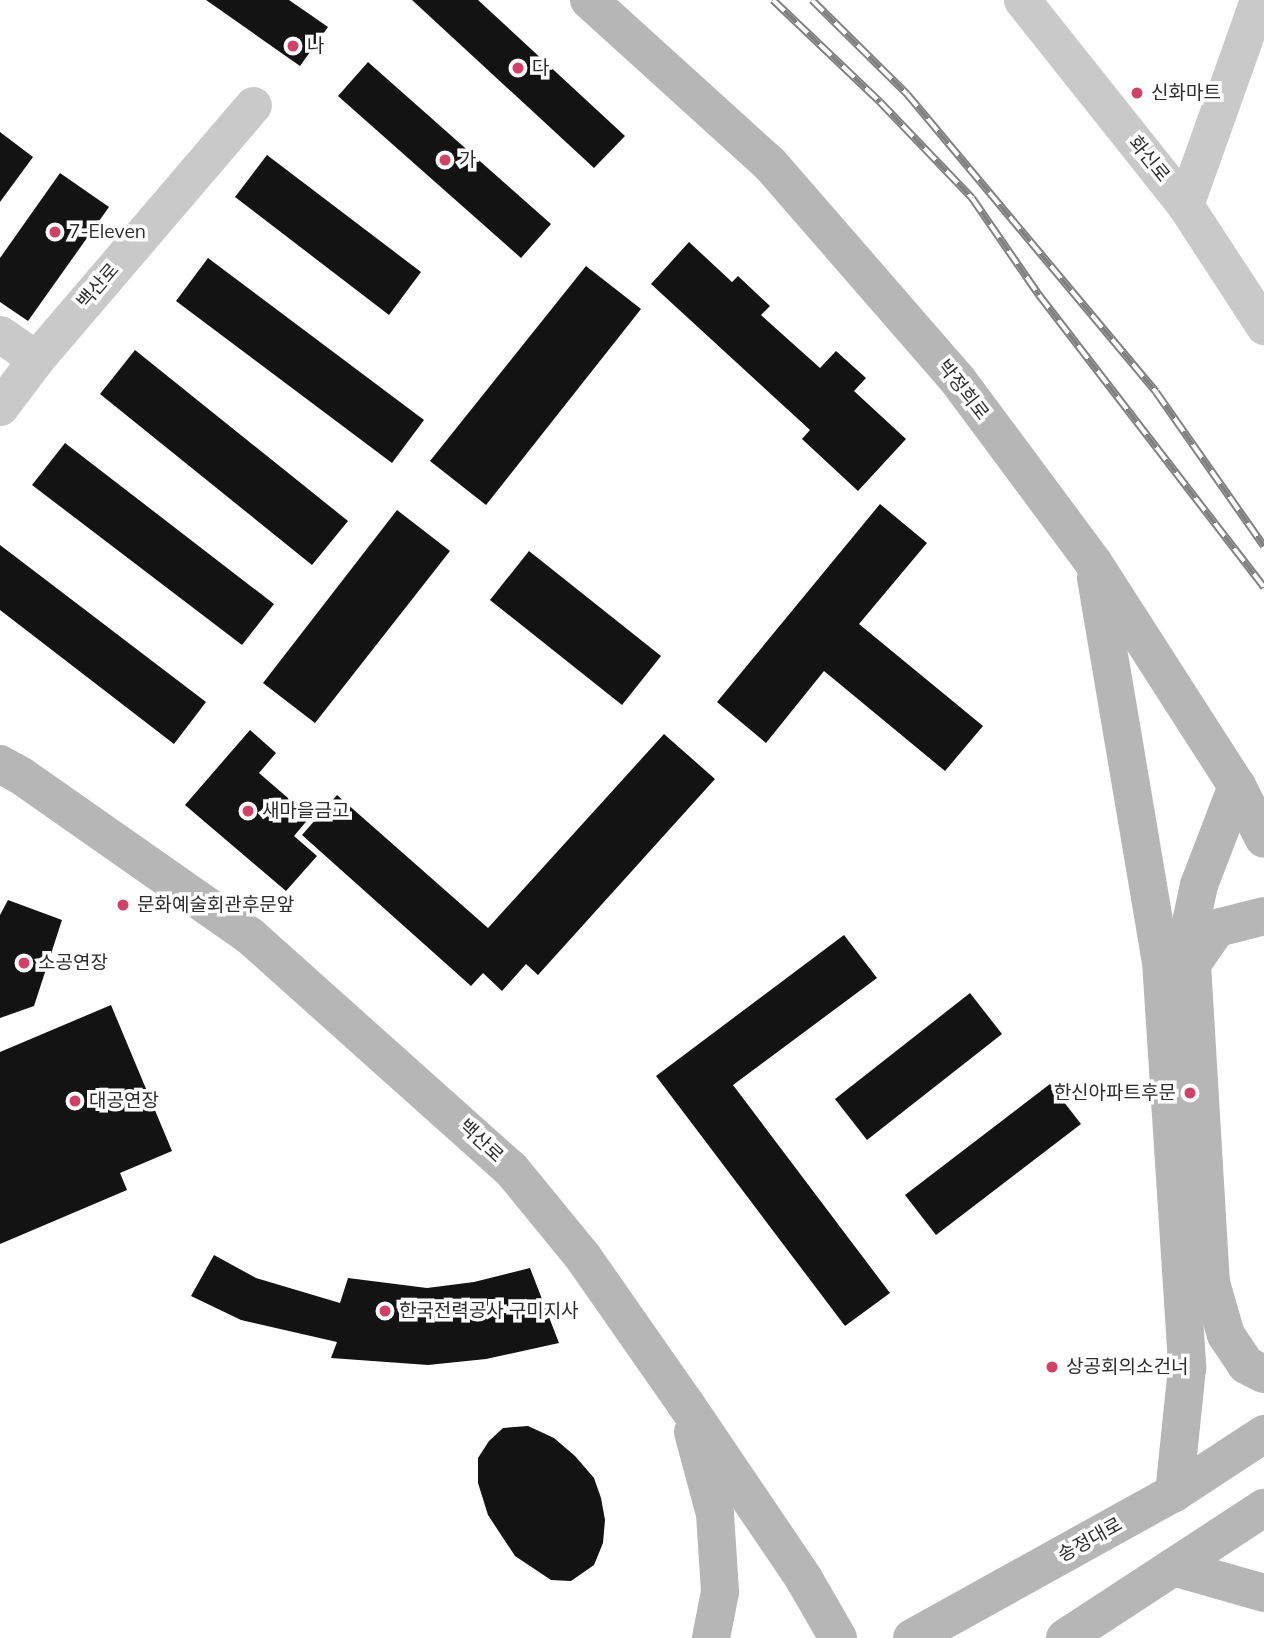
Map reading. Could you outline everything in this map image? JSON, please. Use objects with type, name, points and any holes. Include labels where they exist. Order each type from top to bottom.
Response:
[{"type":"street","name":"박정희로","points":[[589,0],[770,164],[957,379],[1093,562],[1237,786],[1264,839]]},
{"type":"street","name":"화신로","points":[[1022,0],[1185,205],[1264,326]]},
{"type":"street","points":[[1185,205],[1258,0]]},
{"type":"street","name":"백산로","points":[[0,407],[36,359],[253,105]]},
{"type":"street","points":[[0,334],[36,359]]},
{"type":"street","points":[[1093,562],[1177,962],[1187,1368],[1174,1493]]},
{"type":"street","name":"백산로","points":[[0,764],[20,775],[250,936],[464,1124],[511,1169],[583,1257],[685,1403],[804,1579],[838,1638]]},
{"type":"street","points":[[1237,786],[1215,811],[1196,844],[1171,903],[1211,1283],[1226,1335],[1246,1365],[1264,1374]]},
{"type":"street","points":[[1177,962],[1217,928],[1264,915]]},
{"type":"street","points":[[685,1403],[715,1514],[720,1592],[711,1638]]},
{"type":"street","name":"송정대로","points":[[912,1638],[1174,1493],[1264,1434]]},
{"type":"street","points":[[1065,1638],[1264,1508]]},
{"type":"street","points":[[1173,1567],[1264,1593]]},
{"type":"building","name":"나","points":[[206,0],[289,0],[328,27],[300,66]]},
{"type":"building","name":"다","points":[[412,0],[478,0],[625,136],[594,168]]},
{"type":"building","name":"가","points":[[368,62],[551,224],[521,258],[338,96]]},
{"type":"building","points":[[0,132],[33,157],[0,202]]},
{"type":"building","points":[[267,155],[421,272],[389,315],[235,197]]},
{"type":"building","name":"7-Eleven","points":[[60,173],[109,207],[28,321],[0,302],[0,258]]},
{"type":"building","points":[[689,242],[732,282],[738,276],[770,306],[761,315],[820,368],[836,351],[866,378],[854,391],[906,439],[858,491],[802,439],[810,430],[651,284]]},
{"type":"building","points":[[208,258],[424,420],[392,463],[176,301]]},
{"type":"building","points":[[586,266],[641,309],[486,505],[430,461]]},
{"type":"building","points":[[135,350],[348,521],[312,565],[100,394]]},
{"type":"building","points":[[65,443],[274,604],[242,645],[32,485]]},
{"type":"building","points":[[880,504],[927,543],[859,624],[983,726],[945,771],[824,671],[766,743],[717,702]]},
{"type":"building","points":[[397,510],[450,551],[315,723],[263,683]]},
{"type":"building","points":[[0,545],[206,702],[174,744],[0,610]]},
{"type":"building","points":[[529,551],[661,656],[622,705],[490,600]]},
{"type":"building","name":"새마을금고","points":[[250,730],[276,753],[259,773],[310,817],[294,836],[317,856],[286,891],[185,805]]},
{"type":"building","points":[[664,734],[715,779],[538,975],[526,964],[502,991],[483,973],[471,986],[302,835],[337,795],[488,928]]},
{"type":"building","name":"소공연장","points":[[8,900],[62,920],[34,1006],[0,1018],[0,915]]},
{"type":"building","points":[[844,935],[877,978],[733,1085],[890,1293],[845,1326],[656,1076]]},
{"type":"building","points":[[970,993],[1002,1034],[867,1140],[835,1099]]},
{"type":"building","name":"대공연장","points":[[111,1005],[172,1151],[120,1173],[127,1190],[0,1244],[0,1052]]},
{"type":"building","points":[[1050,1084],[1081,1124],[936,1235],[905,1195]]},
{"type":"building","name":"한국전력공사 구미지사","points":[[214,1255],[256,1278],[340,1303],[348,1278],[427,1288],[474,1282],[530,1268],[559,1343],[486,1359],[428,1365],[331,1358],[337,1342],[241,1320],[191,1296]]},
{"type":"building","points":[[528,1426],[554,1438],[575,1456],[594,1478],[601,1498],[605,1520],[603,1543],[594,1565],[571,1581],[551,1580],[515,1556],[488,1515],[478,1483],[478,1458],[489,1441],[503,1428]]},
{"type":"railway","points":[[773,0],[880,102],[972,198],[1039,295],[1264,587]]},
{"type":"railway","points":[[812,0],[907,94],[1156,392],[1264,546]]},
{"type":"place","name":"나","points":[[293,46]]},
{"type":"place","name":"다","points":[[518,68]]},
{"type":"place","name":"신화마트","points":[[1137,93]]},
{"type":"place","name":"가","points":[[445,160]]},
{"type":"place","name":"7-Eleven","points":[[55,232]]},
{"type":"place","name":"새마을금고","points":[[248,811]]},
{"type":"place","name":"문화예술회관후문앞","points":[[123,905]]},
{"type":"place","name":"소공연장","points":[[24,963]]},
{"type":"place","name":"한신아파트후문","points":[[1190,1093]]},
{"type":"place","name":"대공연장","points":[[75,1101]]},
{"type":"place","name":"한국전력공사 구미지사","points":[[385,1311]]},
{"type":"place","name":"상공회의소건너","points":[[1052,1367]]}]
